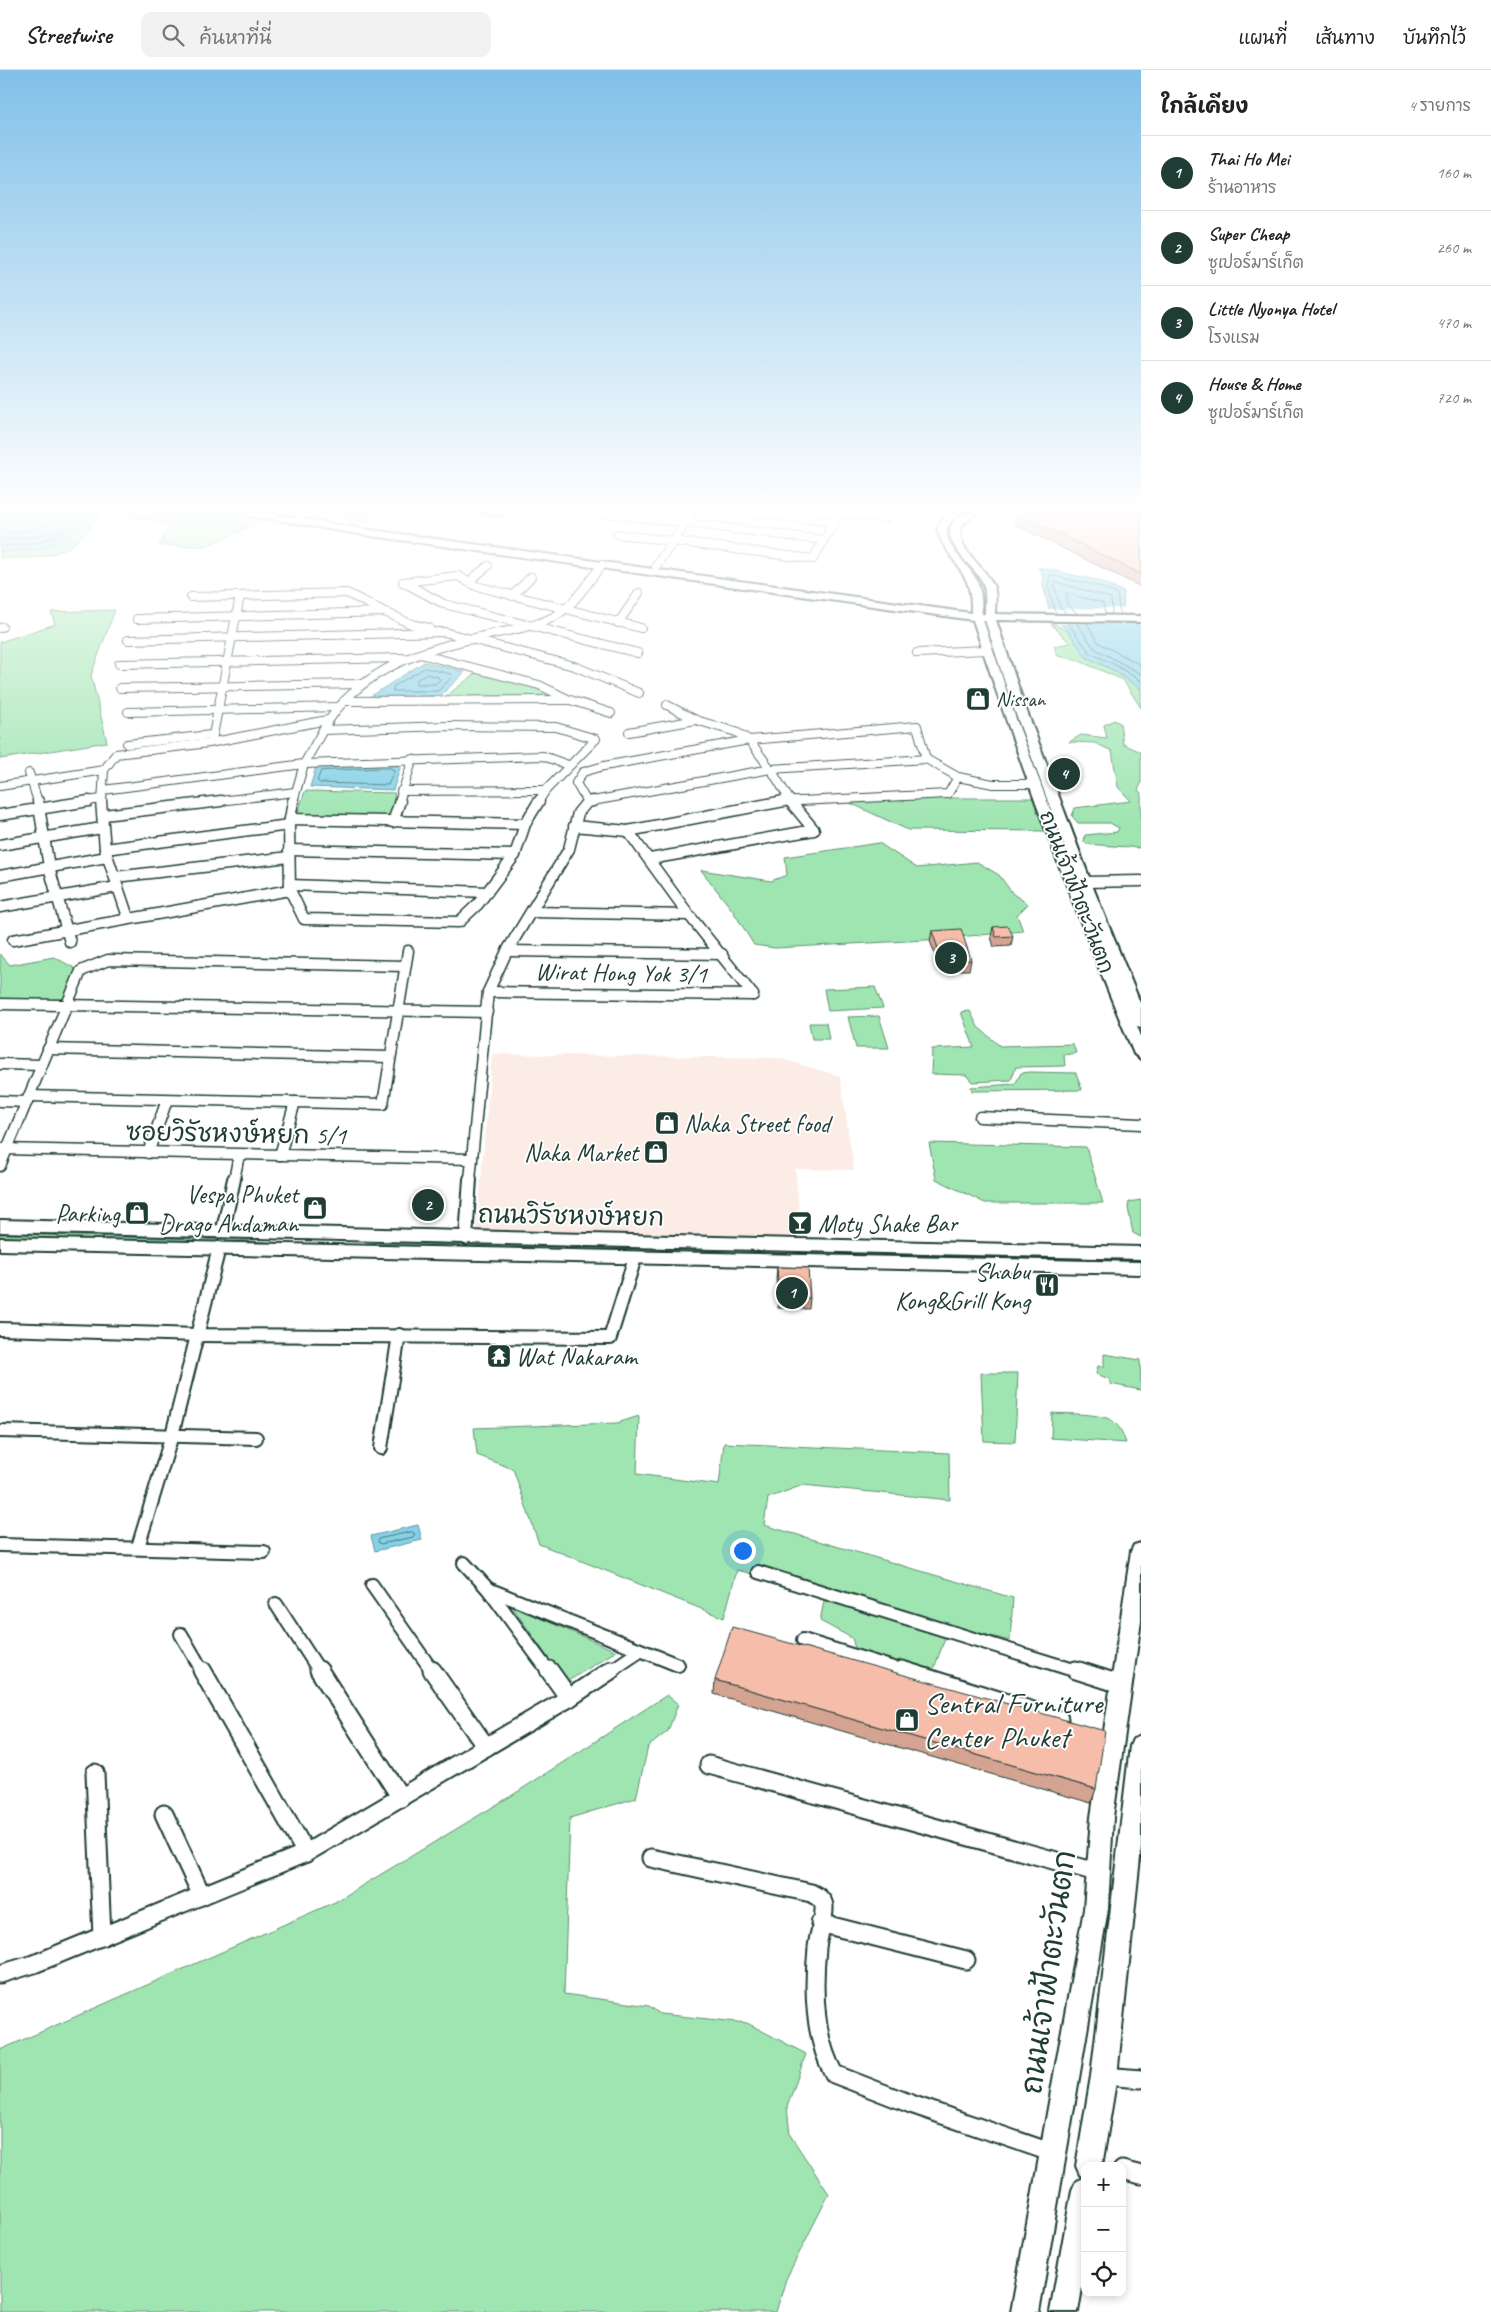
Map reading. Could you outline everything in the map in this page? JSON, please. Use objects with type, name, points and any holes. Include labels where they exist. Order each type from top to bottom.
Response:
[{"type":"main road","name":"ถนนเจ้าฟ้าตะวันตก","points":[[978,617],[986,650],[1080,907],[1141,1054]]},
{"type":"main road","name":"ถนนเจ้าฟ้าตะวันตก","points":[[991,617],[1017,701],[1084,882],[1141,1023]]},
{"type":"main road","points":[[1053,617],[1141,620]]},
{"type":"main road","name":"ถนนวิรัชหงษ์หยก","points":[[0,1226],[1141,1253]]},
{"type":"main road","points":[[352,1252],[355,1235]]},
{"type":"main road","name":"ถนนวิรัชหงษ์หยก","points":[[0,1244],[1141,1268]]},
{"type":"main road","points":[[814,1244],[817,1262]]},
{"type":"main road","points":[[1118,1267],[1141,1280]]},
{"type":"main road","name":"ถนนเจ้าฟ้าตะวันตก","points":[[1025,2312],[1096,1909],[1100,1873],[1108,1734],[1120,1684],[1141,1551]]},
{"type":"main road","points":[[1095,2162],[1104,2076],[1136,1829],[1141,1746]]},
{"type":"main road","points":[[1064,2312],[1082,2207]]},
{"type":"street","points":[[137,619],[216,617]]},
{"type":"street","points":[[213,735],[237,617]]},
{"type":"street","points":[[395,617],[411,624],[574,666],[638,692]]},
{"type":"street","points":[[494,617],[638,653]]},
{"type":"street","points":[[322,730],[449,726],[556,727],[596,739],[568,765],[546,790],[525,824],[514,855],[487,892],[459,922],[304,919],[290,888],[290,822],[295,792],[304,764],[327,720],[361,684],[406,658],[469,639],[531,626],[551,617]]},
{"type":"street","points":[[592,617],[640,628]]},
{"type":"street","points":[[618,623],[623,617]]},
{"type":"street","points":[[128,640],[444,632]]},
{"type":"street","points":[[917,653],[986,650]]},
{"type":"street","points":[[418,654],[539,685],[570,700],[611,712]]},
{"type":"street","points":[[119,664],[406,658]]},
{"type":"street","points":[[120,688],[361,684]]},
{"type":"street","points":[[128,712],[338,707],[498,698],[570,700]]},
{"type":"street","points":[[650,859],[814,830],[788,800],[771,769],[749,740],[736,732],[696,720],[667,705]]},
{"type":"street","points":[[126,744],[213,735],[338,707]]},
{"type":"street","points":[[128,917],[106,853],[102,828],[104,815],[102,794],[104,770],[116,754],[209,743],[327,720]]},
{"type":"street","points":[[629,732],[696,720]]},
{"type":"street","points":[[587,802],[576,783],[583,772],[604,766],[749,740],[917,726],[926,759]]},
{"type":"street","points":[[0,815],[102,794],[304,764],[543,756],[568,765]]},
{"type":"street","points":[[393,822],[401,791],[413,759]]},
{"type":"street","points":[[466,1238],[471,1159],[488,992],[507,951],[568,849],[578,813],[587,802],[771,769],[926,759],[958,777],[994,784],[1035,784]]},
{"type":"street","points":[[0,786],[30,777],[104,770]]},
{"type":"street","points":[[30,777],[40,808],[49,867],[70,942]]},
{"type":"street","points":[[574,826],[628,830],[788,800],[948,794],[958,777]]},
{"type":"street","points":[[401,791],[546,790]]},
{"type":"street","points":[[104,815],[295,792]]},
{"type":"street","points":[[0,876],[49,867],[106,853],[290,822],[525,824]]},
{"type":"street","points":[[0,845],[102,828]]},
{"type":"street","points":[[628,830],[689,915],[722,954]]},
{"type":"street","points":[[0,907],[116,882],[289,854],[514,855]]},
{"type":"street","points":[[1084,882],[1141,881]]},
{"type":"street","points":[[13,940],[290,888],[487,892]]},
{"type":"street","points":[[532,912],[689,915]]},
{"type":"street","points":[[0,1101],[28,1099],[166,1100],[383,1104],[389,1057],[408,951]]},
{"type":"street","points":[[507,951],[722,954]]},
{"type":"street","name":"Wirat Hong Yok 3/1","points":[[488,992],[753,995],[722,954]]},
{"type":"street","points":[[0,1166],[3,1149],[28,1099],[81,970],[108,960],[405,966]]},
{"type":"street","points":[[1,1006],[487,1012]]},
{"type":"street","points":[[48,1049],[389,1057]]},
{"type":"street","points":[[0,1064],[42,1065]]},
{"type":"street","points":[[148,1153],[166,1100]]},
{"type":"street","points":[[280,1155],[295,1102]]},
{"type":"street","points":[[980,1116],[1141,1124]]},
{"type":"street","name":"ซอยวิรัชหงษ์หยก 5/1","points":[[3,1149],[471,1159]]},
{"type":"street","points":[[223,1230],[239,1155]]},
{"type":"street","points":[[138,1547],[172,1435],[218,1248]]},
{"type":"street","points":[[0,1329],[198,1335],[610,1338],[635,1258]]},
{"type":"street","points":[[381,1448],[399,1335]]},
{"type":"street","points":[[0,1431],[256,1438]]},
{"type":"street","points":[[0,1545],[138,1547],[264,1552]]},
{"type":"street","points":[[464,1563],[488,1589],[569,1698]]},
{"type":"street","points":[[758,1572],[1120,1684]]},
{"type":"street","points":[[372,1585],[486,1746]]},
{"type":"street","points":[[488,1589],[678,1666]]},
{"type":"street","points":[[276,1604],[400,1798]]},
{"type":"street","points":[[181,1634],[306,1853]]},
{"type":"street","points":[[803,1640],[1075,1724]]},
{"type":"street","points":[[0,1974],[34,1964],[102,1938],[306,1853],[569,1698],[640,1651]]},
{"type":"street","points":[[708,1765],[1100,1873]]},
{"type":"street","points":[[94,1773],[102,1938]]},
{"type":"street","points":[[164,1814],[202,1896]]},
{"type":"street","points":[[651,1858],[817,1896],[824,1904],[817,1948],[816,1997],[826,2057],[829,2068],[834,2074],[911,2104],[1053,2153]]},
{"type":"street","points":[[820,1923],[966,1960]]},
{"type":"street","points":[[1104,2076],[1141,2079]]},
{"type":"street","points":[[1126,2171],[1141,2176]]},
{"type":"shaded area","name":"Naka Street food","points":[[492,1054],[779,1058],[840,1076],[854,1170],[795,1169],[802,1240],[476,1235]]},
{"type":"green space","points":[[53,617],[113,617],[91,675],[107,742],[0,759],[0,642],[55,624]]},
{"type":"green space","points":[[1051,624],[1055,624],[1069,632],[1086,657],[1139,686],[1141,689],[1141,708],[1123,680],[1077,660],[1058,656],[1054,646],[1070,643]]},
{"type":"green space","points":[[477,672],[531,686],[558,697],[445,697]]},
{"type":"green space","points":[[1114,720],[1120,723],[1123,744],[1141,752],[1141,784],[1138,790],[1141,793],[1141,848],[1086,844],[1084,842],[1085,835],[1117,832],[1119,828],[1110,823],[1078,823],[1072,816],[1075,808],[1131,801],[1118,787],[1112,751],[1095,743],[1069,742],[1081,735],[1107,738],[1104,725]]},
{"type":"green space","points":[[305,791],[395,793],[389,820],[296,817]]},
{"type":"green space","points":[[945,798],[1033,798],[1047,831],[908,830],[848,802]]},
{"type":"green space","points":[[879,843],[917,868],[977,862],[999,875],[1013,894],[1028,904],[1017,915],[1023,931],[926,940],[775,948],[754,945],[733,911],[701,870],[771,881],[787,875],[785,857]]},
{"type":"green space","points":[[0,954],[10,965],[54,957],[78,970],[64,1004],[0,1002]]},
{"type":"green space","points":[[875,987],[883,1008],[828,1011],[824,989]]},
{"type":"green space","points":[[970,1011],[978,1027],[1000,1046],[1073,1044],[1076,1053],[1064,1055],[1065,1066],[1016,1067],[1011,1080],[972,1082],[966,1075],[931,1074],[932,1049],[974,1047],[961,1012]]},
{"type":"green space","points":[[879,1016],[889,1048],[856,1048],[848,1017]]},
{"type":"green space","points":[[809,1023],[826,1023],[829,1039],[812,1039]]},
{"type":"green space","points":[[1021,1073],[1076,1073],[1082,1090],[972,1091],[971,1087],[1015,1084]]},
{"type":"green space","points":[[929,1143],[1086,1147],[1103,1203],[985,1203],[936,1179]]},
{"type":"green space","points":[[1141,1200],[1141,1237],[1133,1233],[1128,1208],[1129,1202]]},
{"type":"green space","points":[[0,1234],[237,1240],[313,1245],[0,1239]]},
{"type":"green space","points":[[366,1243],[700,1250],[748,1254],[442,1250]]},
{"type":"green space","points":[[838,1252],[1129,1259],[1141,1260],[1141,1265],[925,1259],[838,1254]]},
{"type":"green space","points":[[1104,1354],[1140,1360],[1141,1390],[1110,1384],[1110,1379],[1096,1374],[1098,1366],[1104,1367]]},
{"type":"green space","points":[[981,1373],[1018,1373],[1015,1442],[984,1441]]},
{"type":"green space","points":[[1052,1413],[1094,1415],[1109,1419],[1122,1432],[1126,1443],[1051,1438]]},
{"type":"green space","points":[[639,1416],[637,1474],[719,1485],[724,1443],[949,1453],[950,1500],[803,1485],[768,1498],[764,1525],[1013,1598],[1010,1641],[737,1570],[724,1618],[539,1544],[513,1469],[477,1455],[474,1428],[617,1423]]},
{"type":"green space","points":[[825,1596],[946,1636],[933,1671],[856,1652],[852,1638],[820,1621]]},
{"type":"green space","points":[[512,1606],[616,1651],[565,1683]]},
{"type":"green space","points":[[667,1695],[678,1704],[668,1731],[648,1747],[636,1798],[570,1818],[564,1994],[649,2006],[660,2014],[747,2023],[806,2054],[787,2107],[790,2135],[829,2194],[786,2279],[776,2312],[0,2312],[0,2050],[335,1902],[511,1796]]},
{"type":"water","points":[[1053,617],[1130,617],[1141,628],[1141,689],[1111,669],[1086,657],[1069,632]]},
{"type":"water","points":[[424,662],[465,672],[440,696],[368,698]]},
{"type":"water","points":[[402,762],[393,790],[310,787],[316,767]]},
{"type":"water","points":[[418,1525],[422,1540],[375,1551],[371,1536]]},
{"type":"pier","points":[[1050,617],[1134,617],[1140,623],[1058,624]]},
{"type":"building","points":[[1008,926],[1013,936],[996,937],[993,927]]},
{"type":"building","points":[[961,929],[971,960],[942,960],[932,931]]},
{"type":"building","points":[[777,1267],[808,1268],[810,1298],[779,1297]]},
{"type":"building","name":"Sentral Furniture Center Phuket","points":[[732,1627],[1105,1731],[1096,1789],[715,1680]]},
{"type":"place","name":"Nissan","points":[[978,699]]},
{"type":"place","name":"House & Home","points":[[1064,774]]},
{"type":"place","name":"Little Nyonya Hotel","points":[[951,958]]},
{"type":"place","name":"Naka Street food","points":[[667,1123]]},
{"type":"place","name":"Naka Market","points":[[656,1152]]},
{"type":"place","name":"Super Cheap","points":[[428,1205]]},
{"type":"place","name":"Vespa Phuket Drago Andaman","points":[[315,1208]]},
{"type":"place","name":"Parking","points":[[137,1213]]},
{"type":"place","name":"Moty Shake Bar","points":[[800,1223]]},
{"type":"place","name":"Shabu Kong&Grill Kong","points":[[1047,1285]]},
{"type":"place","name":"Thai Ho Mei","points":[[792,1293]]},
{"type":"place","name":"Wat Nakaram","points":[[499,1356]]},
{"type":"place","name":"Sentral Furniture Center Phuket","points":[[907,1720]]}]
